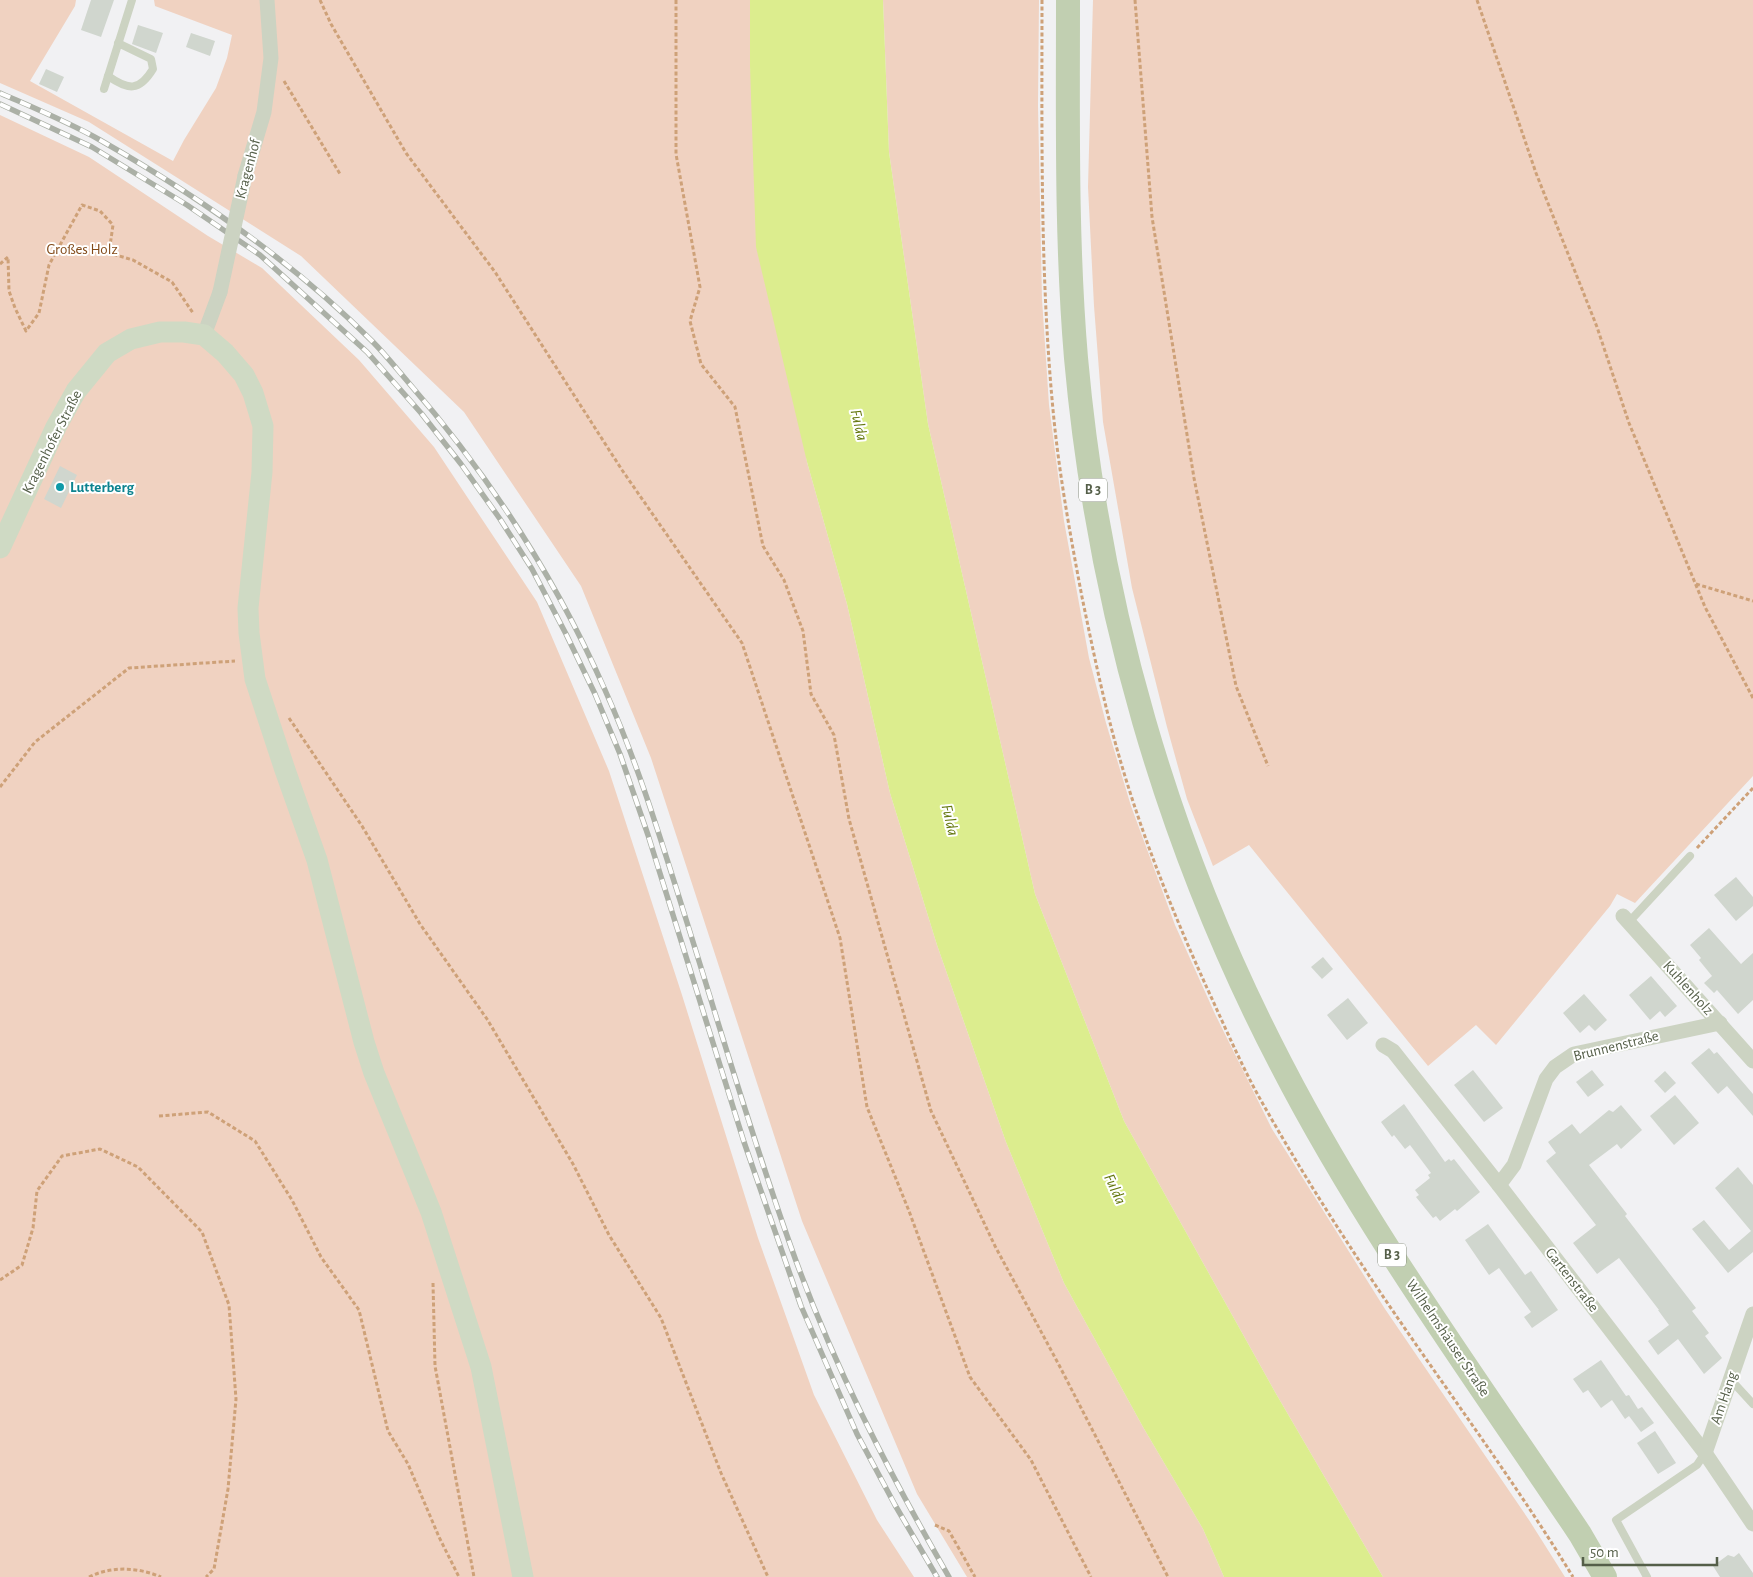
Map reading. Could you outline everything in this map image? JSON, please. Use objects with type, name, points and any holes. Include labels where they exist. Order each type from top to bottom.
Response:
[{"type":"main road","name":"Wilhelmshäuser Straße","points":[[1068,0],[1068,159],[1071,284],[1076,356],[1094,500],[1111,589],[1140,707],[1180,836],[1230,960],[1281,1065],[1349,1186],[1406,1276],[1580,1534],[1606,1577]]},
{"type":"street","name":"Kragenhof","points":[[205,334],[220,292],[245,176],[264,112],[271,58],[267,0]]},
{"type":"street","name":"Kragenhofer Straße","points":[[0,548],[56,427],[76,391],[107,353],[131,339],[160,332],[205,334]]},
{"type":"street","points":[[205,334],[244,375],[253,392],[263,426],[262,472],[248,608],[255,678],[317,860],[364,1042],[374,1073],[431,1212],[481,1368],[523,1577]]},
{"type":"street","name":"Kuhlenholz","points":[[1626,919],[1753,1061]]},
{"type":"street","name":"Brunnenstraße","points":[[1499,1185],[1514,1165],[1546,1079],[1555,1067],[1564,1060],[1574,1054],[1601,1047],[1720,1023]]},
{"type":"street","name":"Gartenstraße","points":[[1383,1045],[1393,1051],[1499,1185],[1705,1454],[1753,1524]]},
{"type":"street","name":"Am Hang","points":[[1705,1454],[1753,1314]]},
{"type":"lane","points":[[104,88],[132,0]]},
{"type":"lane","points":[[108,76],[122,86],[134,86],[146,80],[153,69],[151,59],[118,43]]},
{"type":"lane","points":[[1626,919],[1690,856]]},
{"type":"lane","points":[[1731,1380],[1753,1404]]},
{"type":"lane","points":[[1647,1577],[1616,1520],[1697,1465],[1705,1454]]},
{"type":"path","points":[[320,0],[331,24],[406,153],[495,272],[622,470],[742,643],[840,938],[867,1107],[970,1377],[1031,1460],[1090,1577]]},
{"type":"path","points":[[676,0],[676,154],[700,288],[690,321],[701,364],[735,407],[763,546],[784,580],[803,631],[811,694],[834,734],[849,819],[931,1111],[995,1246],[1059,1365],[1168,1577]]},
{"type":"path","points":[[1042,0],[1043,235],[1047,340],[1054,423],[1074,559],[1092,644],[1119,757],[1145,836],[1177,921],[1226,1030],[1265,1107],[1334,1221],[1546,1534],[1573,1577]]},
{"type":"path","points":[[1134,0],[1152,217],[1194,478],[1236,686],[1268,766]]},
{"type":"path","points":[[1477,0],[1536,173],[1597,327],[1628,423],[1706,607],[1753,698]]},
{"type":"path","points":[[271,58],[340,174]]},
{"type":"path","points":[[0,264],[8,257],[9,291],[14,308],[26,331],[39,313],[49,266],[82,205],[100,210],[113,225],[108,253],[133,260],[172,282],[205,334]]},
{"type":"path","points":[[1696,584],[1753,600]]},
{"type":"path","points":[[0,787],[35,742],[129,668],[252,660]]},
{"type":"path","points":[[287,714],[362,826],[420,924],[487,1019],[573,1164],[609,1235],[661,1318],[721,1473],[768,1577]]},
{"type":"path","points":[[1690,856],[1753,788]]},
{"type":"path","points":[[159,1116],[208,1112],[255,1141],[292,1200],[322,1257],[359,1310],[388,1431],[408,1464],[439,1537],[459,1577]]},
{"type":"path","points":[[0,1280],[22,1265],[33,1228],[38,1191],[62,1156],[100,1149],[138,1167],[202,1232],[230,1305],[236,1399],[228,1489],[214,1569],[206,1577]]},
{"type":"path","points":[[432,1279],[435,1366],[474,1577]]},
{"type":"path","points":[[935,1525],[949,1531],[975,1577]]},
{"type":"path","points":[[89,1577],[101,1571],[126,1568],[152,1573],[161,1577]]},
{"type":"green space","points":[[0,0],[76,0],[75,6],[30,81],[173,161],[216,88],[227,58],[232,35],[155,6],[154,0],[750,0],[750,66],[807,462],[847,604],[890,793],[937,945],[1006,1142],[1064,1283],[1143,1427],[1203,1529],[1224,1577],[967,1577],[917,1494],[802,1221],[651,758],[581,586],[464,412],[301,256],[89,122],[0,83]]},
{"type":"green space","points":[[883,0],[1039,0],[1038,106],[1042,299],[1049,405],[1064,521],[1089,658],[1131,806],[1175,925],[1215,1014],[1272,1129],[1385,1309],[1529,1520],[1565,1577],[1383,1577],[1275,1392],[1124,1121],[1035,894],[928,424],[889,152]]},
{"type":"green space","points":[[1093,0],[1753,0],[1753,776],[1635,903],[1617,894],[1610,906],[1496,1045],[1476,1025],[1428,1066],[1249,845],[1213,866],[1187,799],[1132,588],[1103,422],[1094,306],[1088,187]]},
{"type":"green space","name":"Großes Holz","points":[[0,115],[89,157],[208,236],[262,268],[359,360],[434,447],[537,602],[609,771],[758,1238],[814,1395],[877,1520],[914,1577],[0,1577]]},
{"type":"water","name":"Fulda","points":[[750,0],[883,0],[889,152],[928,424],[1035,894],[1124,1121],[1275,1392],[1383,1577],[1224,1577],[1203,1529],[1143,1427],[1064,1283],[1006,1142],[937,945],[890,793],[847,604],[807,462],[756,247],[750,66]]},
{"type":"building","points":[[91,0],[114,0],[101,37],[81,30]]},
{"type":"building","points":[[138,25],[163,33],[156,53],[132,44]]},
{"type":"building","points":[[191,33],[215,41],[210,56],[186,47]]},
{"type":"building","points":[[46,69],[64,77],[57,92],[39,84]]},
{"type":"building","name":"Lutterberg","points":[[60,466],[77,475],[61,508],[44,499]]},
{"type":"building","points":[[1736,877],[1753,897],[1753,906],[1736,921],[1714,895]]},
{"type":"building","points":[[1709,928],[1741,964],[1753,953],[1753,1000],[1738,1014],[1717,990],[1714,993],[1704,983],[1712,976],[1690,945]]},
{"type":"building","points":[[1323,957],[1333,969],[1322,979],[1311,967]]},
{"type":"building","points":[[1651,976],[1677,1006],[1665,1017],[1660,1011],[1650,1020],[1629,995]]},
{"type":"building","points":[[1584,994],[1607,1020],[1595,1031],[1589,1025],[1580,1033],[1563,1013]]},
{"type":"building","points":[[1348,998],[1368,1023],[1347,1040],[1327,1015]]},
{"type":"building","points":[[1709,1048],[1714,1054],[1717,1052],[1753,1094],[1753,1116],[1727,1086],[1718,1094],[1691,1063]]},
{"type":"building","points":[[1473,1070],[1503,1108],[1484,1122],[1454,1085]]},
{"type":"building","points":[[1592,1070],[1604,1085],[1588,1097],[1576,1082]]},
{"type":"building","points":[[1665,1071],[1676,1083],[1665,1093],[1654,1081]]},
{"type":"building","points":[[1675,1095],[1699,1123],[1674,1145],[1650,1116]]},
{"type":"building","points":[[1404,1104],[1445,1162],[1449,1159],[1451,1161],[1454,1159],[1480,1192],[1457,1211],[1455,1209],[1440,1221],[1436,1216],[1433,1218],[1416,1197],[1419,1195],[1415,1190],[1430,1178],[1428,1175],[1431,1173],[1410,1145],[1405,1149],[1394,1135],[1392,1137],[1381,1122]]},
{"type":"building","points":[[1621,1105],[1642,1130],[1621,1149],[1617,1144],[1589,1165],[1627,1214],[1625,1216],[1696,1308],[1692,1311],[1709,1333],[1705,1336],[1722,1358],[1704,1374],[1678,1339],[1658,1355],[1648,1341],[1669,1325],[1619,1258],[1597,1274],[1573,1243],[1596,1225],[1546,1161],[1556,1153],[1548,1142],[1572,1124],[1580,1134],[1609,1110],[1613,1112]]},
{"type":"building","points":[[1738,1167],[1753,1185],[1753,1252],[1728,1273],[1692,1229],[1704,1220],[1729,1250],[1751,1231],[1715,1188]]},
{"type":"building","points":[[1488,1224],[1525,1275],[1531,1271],[1558,1310],[1532,1328],[1524,1317],[1531,1312],[1499,1268],[1489,1275],[1465,1240]]},
{"type":"building","points":[[1601,1360],[1626,1396],[1629,1395],[1638,1409],[1642,1407],[1654,1423],[1641,1432],[1629,1416],[1625,1419],[1612,1400],[1601,1408],[1588,1390],[1583,1393],[1573,1379]]},
{"type":"building","points":[[1655,1431],[1676,1463],[1658,1474],[1637,1443]]},
{"type":"building","points":[[1739,1553],[1753,1573],[1753,1577],[1720,1577],[1713,1566],[1728,1555],[1734,1557]]},
{"type":"railway","points":[[0,93],[76,127],[137,161],[242,231],[309,283],[341,311],[390,361],[466,453],[518,529],[565,608],[586,649],[626,741],[645,792],[776,1204],[824,1333],[883,1457],[949,1577]]},
{"type":"railway","points":[[0,104],[92,147],[187,205],[260,255],[367,352],[421,413],[461,464],[532,569],[595,694],[620,754],[648,835],[744,1142],[801,1306],[857,1434],[895,1505],[937,1577]]},
{"type":"place","name":"Lutterberg","points":[[60,487]]}]
